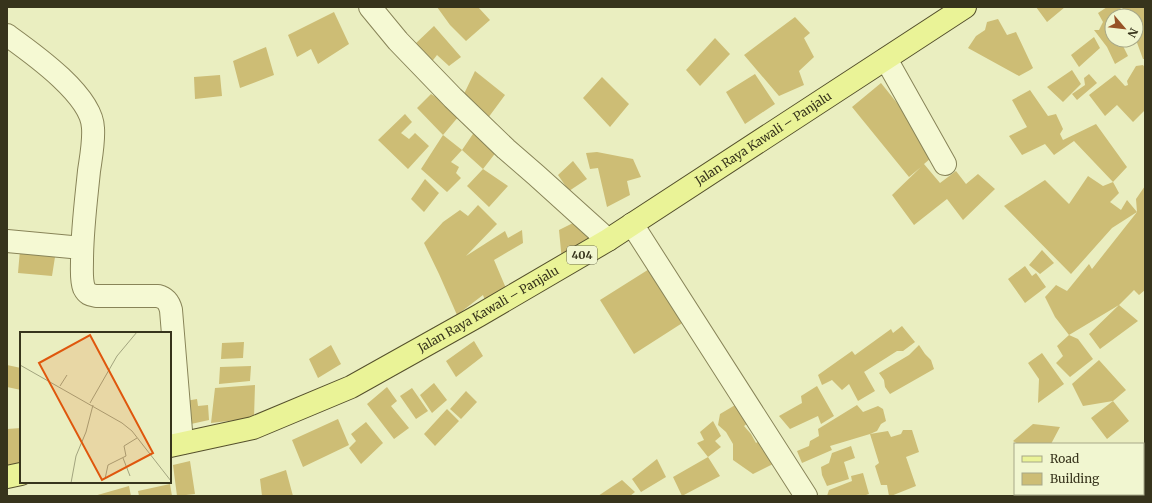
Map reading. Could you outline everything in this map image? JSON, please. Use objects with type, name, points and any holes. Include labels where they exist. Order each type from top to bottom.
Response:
[{"type":"main road","name":"Jalan Raya Kawali – Panjalu","points":[[176,444],[253,428],[351,387],[478,316],[608,240],[965,7]]},
{"type":"main road","points":[[7,477],[20,474]]},
{"type":"street","points":[[370,7],[398,41],[452,98],[506,149],[608,240]]},
{"type":"street","points":[[7,35],[41,60],[64,81],[84,104],[92,121],[93,134],[82,248],[82,281],[86,292],[90,295],[96,296],[158,296],[166,300],[169,304],[171,310],[176,444]]},
{"type":"street","points":[[886,59],[945,164]]},
{"type":"street","points":[[632,224],[806,496]]},
{"type":"street","points":[[7,241],[82,248]]},
{"type":"building","points":[[437,7],[478,7],[490,20],[466,41],[450,25]]},
{"type":"building","points":[[1036,7],[1065,7],[1047,22]]},
{"type":"building","points":[[1120,7],[1120,8],[1106,8]]},
{"type":"building","points":[[1124,7],[1145,7],[1145,59],[1143,59],[1139,48],[1144,48],[1144,8],[1123,8]]},
{"type":"building","points":[[1104,9],[1104,43],[1094,30],[1099,30],[1103,22],[1098,13]]},
{"type":"building","points":[[334,12],[349,44],[318,64],[311,49],[297,57],[288,35]]},
{"type":"building","points":[[795,17],[810,33],[804,38],[814,57],[799,71],[804,85],[779,96],[744,55]]},
{"type":"building","points":[[998,19],[1007,35],[1016,32],[1033,68],[1019,76],[968,48],[976,36],[985,30],[987,22]]},
{"type":"building","points":[[434,26],[461,57],[449,66],[437,55],[430,64],[414,45]]},
{"type":"building","points":[[1094,37],[1100,48],[1079,67],[1071,55]]},
{"type":"building","points":[[715,38],[730,54],[700,86],[686,70]]},
{"type":"building","points":[[266,47],[274,75],[240,88],[233,61]]},
{"type":"building","points":[[1107,48],[1124,48],[1128,56],[1115,64]]},
{"type":"building","points":[[1143,65],[1145,68],[1145,110],[1133,122],[1117,105],[1105,116],[1089,95],[1115,75],[1125,86],[1128,85],[1127,81],[1136,66]]},
{"type":"building","points":[[1072,70],[1081,84],[1063,102],[1047,87]]},
{"type":"building","points":[[475,71],[505,95],[488,118],[463,96]]},
{"type":"building","points":[[755,74],[775,104],[745,124],[726,92]]},
{"type":"building","points":[[1089,74],[1097,83],[1077,100],[1072,94],[1085,85],[1084,78]]},
{"type":"building","points":[[220,75],[222,96],[195,99],[194,77]]},
{"type":"building","points":[[602,77],[629,104],[610,127],[583,98]]},
{"type":"building","points":[[881,83],[937,153],[924,164],[940,183],[956,171],[966,184],[978,174],[995,189],[963,220],[947,199],[914,225],[892,195],[921,167],[909,177],[852,107]]},
{"type":"building","points":[[1030,90],[1048,116],[1056,114],[1063,129],[1060,134],[1063,140],[1096,124],[1127,167],[1113,182],[1074,141],[1054,155],[1045,144],[1022,155],[1009,136],[1027,127],[1012,100]]},
{"type":"building","points":[[431,94],[446,103],[464,110],[443,135],[417,108]]},
{"type":"building","points":[[405,114],[412,122],[401,133],[409,139],[415,133],[429,146],[408,169],[378,140]]},
{"type":"building","points":[[475,131],[497,151],[483,169],[462,150]]},
{"type":"building","points":[[443,135],[462,150],[451,162],[459,167],[456,173],[461,178],[447,192],[421,169]]},
{"type":"building","points":[[597,152],[633,159],[641,177],[627,181],[630,195],[607,207],[598,168],[590,169],[586,153]]},
{"type":"building","points":[[573,161],[587,179],[569,191],[558,175]]},
{"type":"building","points":[[483,169],[508,186],[489,207],[467,186]]},
{"type":"building","points":[[1088,176],[1103,186],[1113,182],[1119,193],[1110,202],[1121,210],[1127,200],[1137,212],[1112,228],[1071,274],[1004,206],[1045,180],[1069,204]]},
{"type":"building","points":[[425,179],[439,193],[424,212],[411,199]]},
{"type":"building","points":[[1145,186],[1145,290],[1139,295],[1134,290],[1119,305],[1069,335],[1055,317],[1045,297],[1056,285],[1067,291],[1089,264],[1092,269],[1137,212],[1136,199]]},
{"type":"building","points":[[478,205],[497,224],[466,256],[505,231],[508,238],[522,230],[523,243],[494,260],[508,293],[487,306],[483,295],[457,315],[424,243],[443,222],[460,210],[468,216]]},
{"type":"building","points":[[583,218],[605,237],[562,261],[559,230]]},
{"type":"building","points":[[20,250],[55,257],[52,276],[18,273]]},
{"type":"building","points":[[1042,250],[1054,263],[1040,274],[1029,265]]},
{"type":"building","points":[[654,266],[687,320],[634,354],[600,300]]},
{"type":"building","points":[[1025,266],[1032,276],[1036,273],[1046,287],[1025,303],[1008,279]]},
{"type":"building","points":[[1119,305],[1138,321],[1100,349],[1089,334]]},
{"type":"building","points":[[902,326],[915,342],[903,351],[897,351],[864,372],[875,391],[858,401],[849,384],[842,390],[832,380],[822,385],[818,375],[852,351],[855,355],[891,329],[893,333]]},
{"type":"building","points":[[1069,335],[1078,339],[1093,359],[1070,377],[1056,363],[1063,356],[1057,346]]},
{"type":"building","points":[[474,341],[483,356],[456,377],[446,361]]},
{"type":"building","points":[[244,342],[243,358],[221,359],[222,343]]},
{"type":"building","points":[[331,345],[341,364],[318,378],[309,359]]},
{"type":"building","points":[[919,345],[931,360],[934,369],[890,394],[879,373],[909,355]]},
{"type":"building","points":[[1042,353],[1064,384],[1038,403],[1039,379],[1028,363]]},
{"type":"building","points":[[1099,360],[1126,390],[1113,401],[1083,406],[1072,384]]},
{"type":"building","points":[[7,365],[20,368],[20,390],[7,387]]},
{"type":"building","points":[[251,366],[250,381],[219,384],[220,367]]},
{"type":"building","points":[[434,383],[447,400],[432,413],[420,395]]},
{"type":"building","points":[[255,385],[254,418],[211,423],[215,388]]},
{"type":"building","points":[[817,386],[834,416],[821,424],[818,416],[790,429],[779,416],[802,403],[801,396]]},
{"type":"building","points":[[387,387],[397,401],[391,406],[409,428],[394,439],[367,404]]},
{"type":"building","points":[[412,388],[428,411],[416,419],[400,396]]},
{"type":"building","points":[[466,391],[477,402],[461,419],[450,409]]},
{"type":"building","points":[[197,399],[198,406],[208,405],[209,420],[182,426],[180,402]]},
{"type":"building","points":[[742,401],[756,417],[744,426],[756,443],[764,438],[779,461],[753,474],[733,460],[733,444],[726,432],[718,425],[720,414]]},
{"type":"building","points":[[1113,401],[1129,421],[1107,439],[1091,418]]},
{"type":"building","points":[[857,405],[863,412],[878,406],[883,409],[886,421],[881,424],[877,431],[830,446],[832,450],[802,463],[797,451],[809,446],[810,441],[819,436],[818,429]]},
{"type":"building","points":[[447,409],[459,421],[435,446],[424,434]]},
{"type":"building","points":[[338,419],[349,445],[303,467],[292,440]]},
{"type":"building","points":[[713,421],[721,436],[715,441],[721,447],[708,457],[697,443],[704,440],[700,432]]},
{"type":"building","points":[[366,422],[383,443],[361,464],[349,448],[356,441],[351,434]]},
{"type":"building","points":[[1033,424],[1060,427],[1052,443],[1016,443],[1013,441]]},
{"type":"building","points":[[20,428],[20,468],[7,471],[7,429]]},
{"type":"building","points":[[903,430],[912,430],[919,452],[906,457],[916,486],[889,496],[887,485],[881,485],[875,466],[879,463],[870,434],[888,431],[891,437],[901,434]]},
{"type":"building","points":[[851,446],[855,458],[844,462],[849,479],[827,486],[822,475],[821,467],[829,463],[832,453]]},
{"type":"building","points":[[708,457],[720,476],[682,496],[673,477]]},
{"type":"building","points":[[657,459],[666,477],[641,492],[632,479]]},
{"type":"building","points":[[190,461],[195,494],[177,496],[173,465]]},
{"type":"building","points":[[286,470],[293,496],[262,496],[260,479]]},
{"type":"building","points":[[863,473],[869,494],[863,496],[827,496],[829,490],[852,481],[851,476]]},
{"type":"building","points":[[622,480],[635,492],[630,496],[598,496]]},
{"type":"building","points":[[170,484],[172,496],[139,496],[138,491]]},
{"type":"building","points":[[129,486],[131,496],[94,496]]}]
